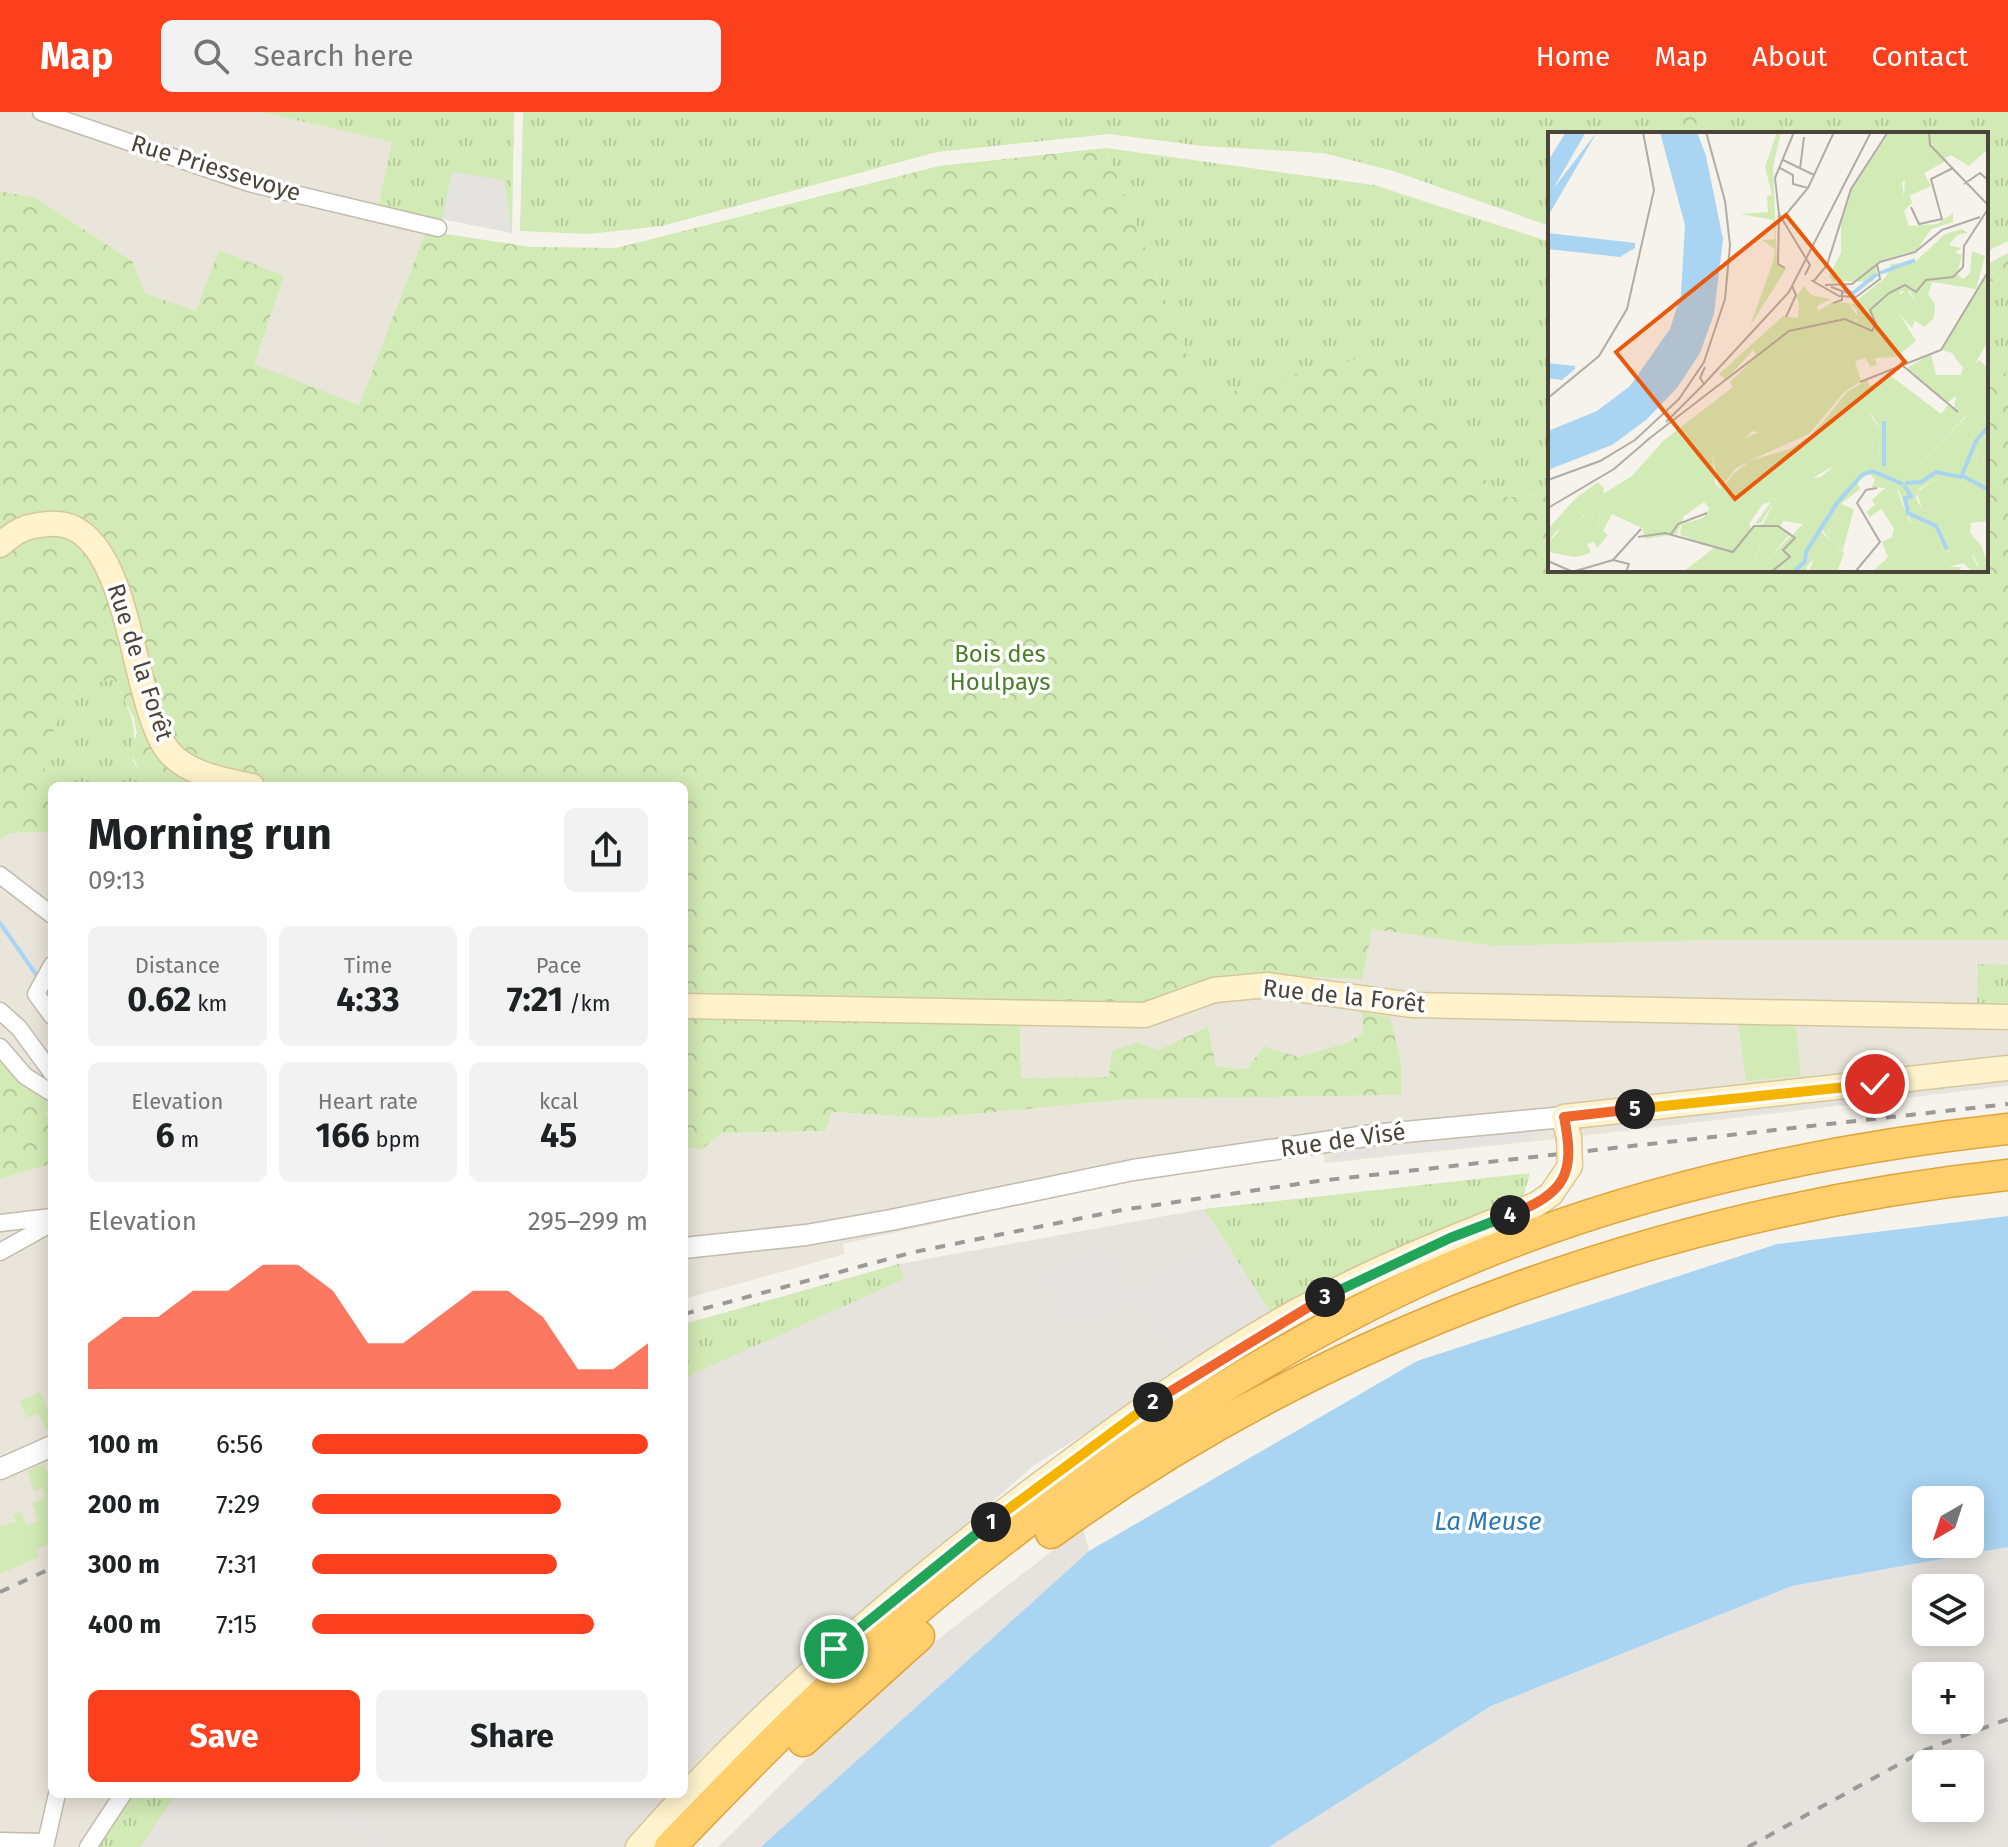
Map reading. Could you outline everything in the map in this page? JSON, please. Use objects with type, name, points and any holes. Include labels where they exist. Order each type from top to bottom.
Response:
[{"type":"highway","points":[[670,1847],[858,1661],[928,1601],[1098,1474],[1225,1388],[1305,1341],[1435,1274],[1562,1226],[1689,1187],[1833,1154],[2008,1129]]},
{"type":"highway","points":[[697,1847],[771,1771],[893,1658],[1011,1562],[1159,1460],[1319,1372],[1450,1314],[1577,1269],[1701,1231],[1839,1198],[2008,1175]]},
{"type":"main road","name":"Rue de la Forêt","points":[[0,545],[20,527],[59,523],[90,538],[112,575],[159,738],[185,766],[234,782]]},
{"type":"main road","name":"Rue de la Forêt","points":[[688,1006],[1145,1015],[1214,990],[1268,985],[1412,1005],[2008,1017]]},
{"type":"main road","name":"Rue de Visé","points":[[1566,1127],[2008,1068]]},
{"type":"main road","points":[[688,1793],[834,1649],[956,1548],[1093,1445],[1210,1364],[1351,1283],[1537,1204],[1551,1194],[1570,1166],[1566,1127]]},
{"type":"main road","points":[[638,1847],[684,1798]]},
{"type":"street","name":"Rue Priessevoye","points":[[42,112],[249,183],[438,228]]},
{"type":"street","points":[[0,875],[48,912]]},
{"type":"street","points":[[48,972],[36,994],[48,1010]]},
{"type":"street","points":[[0,1011],[30,1041],[48,1067]]},
{"type":"street","points":[[0,1047],[25,1076],[48,1090]]},
{"type":"street","name":"Rue de Visé","points":[[688,1248],[806,1235],[1133,1170],[1373,1135],[1566,1127]]},
{"type":"street","points":[[0,1223],[48,1220]]},
{"type":"street","points":[[0,1252],[48,1222]]},
{"type":"street","points":[[0,1469],[48,1448]]},
{"type":"street","points":[[0,1841],[45,1844],[56,1798]]},
{"type":"street","points":[[88,1847],[120,1798]]},
{"type":"shaded area","points":[[0,112],[29,112],[165,146],[72,112],[261,112],[393,142],[378,207],[426,231],[359,405],[253,364],[284,276],[219,251],[196,311],[145,293],[132,261],[36,198],[0,191]]},
{"type":"shaded area","points":[[452,172],[504,180],[512,233],[442,219]]},
{"type":"shaded area","points":[[48,832],[48,1104],[0,1061],[0,840],[11,833]]},
{"type":"shaded area","points":[[1371,928],[1494,946],[1714,940],[2008,940],[2008,1086],[1325,1163],[1323,1153],[1111,1185],[843,1244],[845,1254],[688,1298],[688,1148],[702,1148],[721,1133],[825,1131],[831,1112],[932,1118],[1129,1099],[1401,1095],[1361,1013],[1365,1032],[1349,1042],[1298,1057],[1264,1046],[1247,1069],[1216,1068],[1208,1027],[1158,1050],[1138,1042],[1110,1077],[1021,1078],[1020,1005],[1141,1008],[1236,974],[1362,979]]},
{"type":"shaded area","points":[[2008,1076],[2008,1085],[1613,1130],[1613,1122]]},
{"type":"shaded area","points":[[1531,1131],[1532,1140],[1336,1159],[1333,1154]]},
{"type":"shaded area","points":[[48,1165],[48,1798],[130,1798],[99,1847],[0,1847],[0,1179]]},
{"type":"shaded area","points":[[1204,1209],[1273,1316],[1033,1466],[700,1759],[688,1773],[688,1323],[899,1264]]},
{"type":"shaded area","points":[[1106,1247],[1122,1289],[1143,1286],[1210,1250],[1221,1256],[1252,1309],[1172,1357],[1142,1301],[1123,1304],[1081,1324],[1064,1316],[1044,1275]]},
{"type":"shaded area","points":[[1083,1527],[1089,1551],[761,1847],[718,1847],[843,1723],[923,1651]]},
{"type":"shaded area","points":[[2008,1547],[2008,1847],[1269,1847],[1491,1706],[1792,1586],[1947,1558],[1984,1558],[1984,1551]]},
{"type":"shaded area","points":[[130,1798],[667,1798],[625,1847],[99,1847]]},
{"type":"shaded area","points":[[340,1805],[391,1847],[376,1847],[327,1807]]},
{"type":"green space","points":[[261,112],[514,112],[512,233],[443,219],[441,224],[378,207],[392,142]]},
{"type":"green space","points":[[523,112],[2008,112],[2008,241],[1988,251],[1988,132],[1548,132],[1548,225],[1393,171],[1323,153],[1203,146],[1109,134],[937,152],[662,226],[589,234],[520,231]]},
{"type":"green space","points":[[1685,112],[1700,112],[1709,118],[1703,132],[1681,132]]},
{"type":"green space","points":[[1106,148],[1374,185],[1548,241],[1548,492],[1542,495],[1491,498],[1478,452],[1374,355],[1204,399]]},
{"type":"green space","name":"Bois des Houlpays","points":[[1106,148],[1204,399],[1374,354],[1478,452],[1491,498],[1548,492],[1548,572],[1988,572],[1988,384],[2008,371],[2008,940],[1714,940],[1494,946],[1372,929],[1362,979],[1236,974],[1141,1008],[1020,1006],[1021,1078],[1109,1077],[1112,1051],[1138,1042],[1158,1050],[1208,1027],[1216,1067],[1247,1069],[1264,1046],[1298,1057],[1349,1042],[1364,1032],[1361,1012],[1390,1017],[1401,1063],[1401,1095],[1129,1099],[932,1118],[832,1112],[825,1131],[721,1133],[702,1149],[688,1148],[688,782],[148,782],[133,755],[137,734],[134,718],[114,679],[91,683],[78,691],[55,726],[44,780],[48,785],[48,832],[11,833],[0,840],[0,191],[36,198],[132,261],[145,293],[196,311],[219,250],[284,276],[254,364],[359,405],[426,231],[532,247],[616,248],[939,166]]},
{"type":"green space","points":[[2008,253],[2008,278],[1988,282],[1988,264]]},
{"type":"green space","points":[[2008,278],[2008,371],[1988,384],[1988,282]]},
{"type":"green space","points":[[114,679],[131,718],[133,761],[148,782],[48,782],[48,785],[44,780],[51,740],[61,712],[78,691],[92,683]]},
{"type":"green space","points":[[1978,964],[2008,965],[2008,1010],[1977,1009]]},
{"type":"green space","points":[[1738,1020],[1795,1022],[1801,1076],[1746,1081]]},
{"type":"green space","points":[[0,1061],[48,1103],[48,1165],[0,1179]]},
{"type":"green space","points":[[1530,1173],[1523,1197],[1273,1316],[1204,1209]]},
{"type":"green space","points":[[899,1264],[904,1279],[688,1376],[688,1323]]},
{"type":"green space","points":[[40,1392],[48,1410],[48,1430],[38,1413],[27,1418],[19,1401]]},
{"type":"green space","points":[[43,1464],[48,1473],[48,1502],[42,1488],[34,1491],[27,1471]]},
{"type":"green space","points":[[46,1497],[48,1544],[36,1550],[39,1557],[0,1574],[0,1526],[17,1522],[13,1514],[21,1512],[27,1526],[38,1521],[32,1503]]},
{"type":"green space","points":[[130,1798],[173,1798],[140,1847],[99,1847]]},
{"type":"water","name":"La Meuse","points":[[2008,1216],[2008,1547],[1984,1551],[1984,1486],[1912,1486],[1912,1558],[1947,1558],[1792,1586],[1491,1706],[1269,1847],[761,1847],[1089,1551],[1417,1361],[1777,1244]]},
{"type":"waterway","points":[[0,923],[40,980]]},
{"type":"railway","points":[[688,1313],[914,1252],[1122,1210],[1318,1181],[2008,1104]]},
{"type":"railway","points":[[0,1592],[48,1570]]},
{"type":"railway","points":[[1748,1847],[1925,1750],[2008,1719]]},
{"type":"route","points":[[834,1649],[956,1548],[1126,1421],[1210,1364],[1351,1283],[1450,1238],[1537,1204],[1551,1194],[1570,1166],[1569,1138],[1564,1117],[1875,1084]]}]
